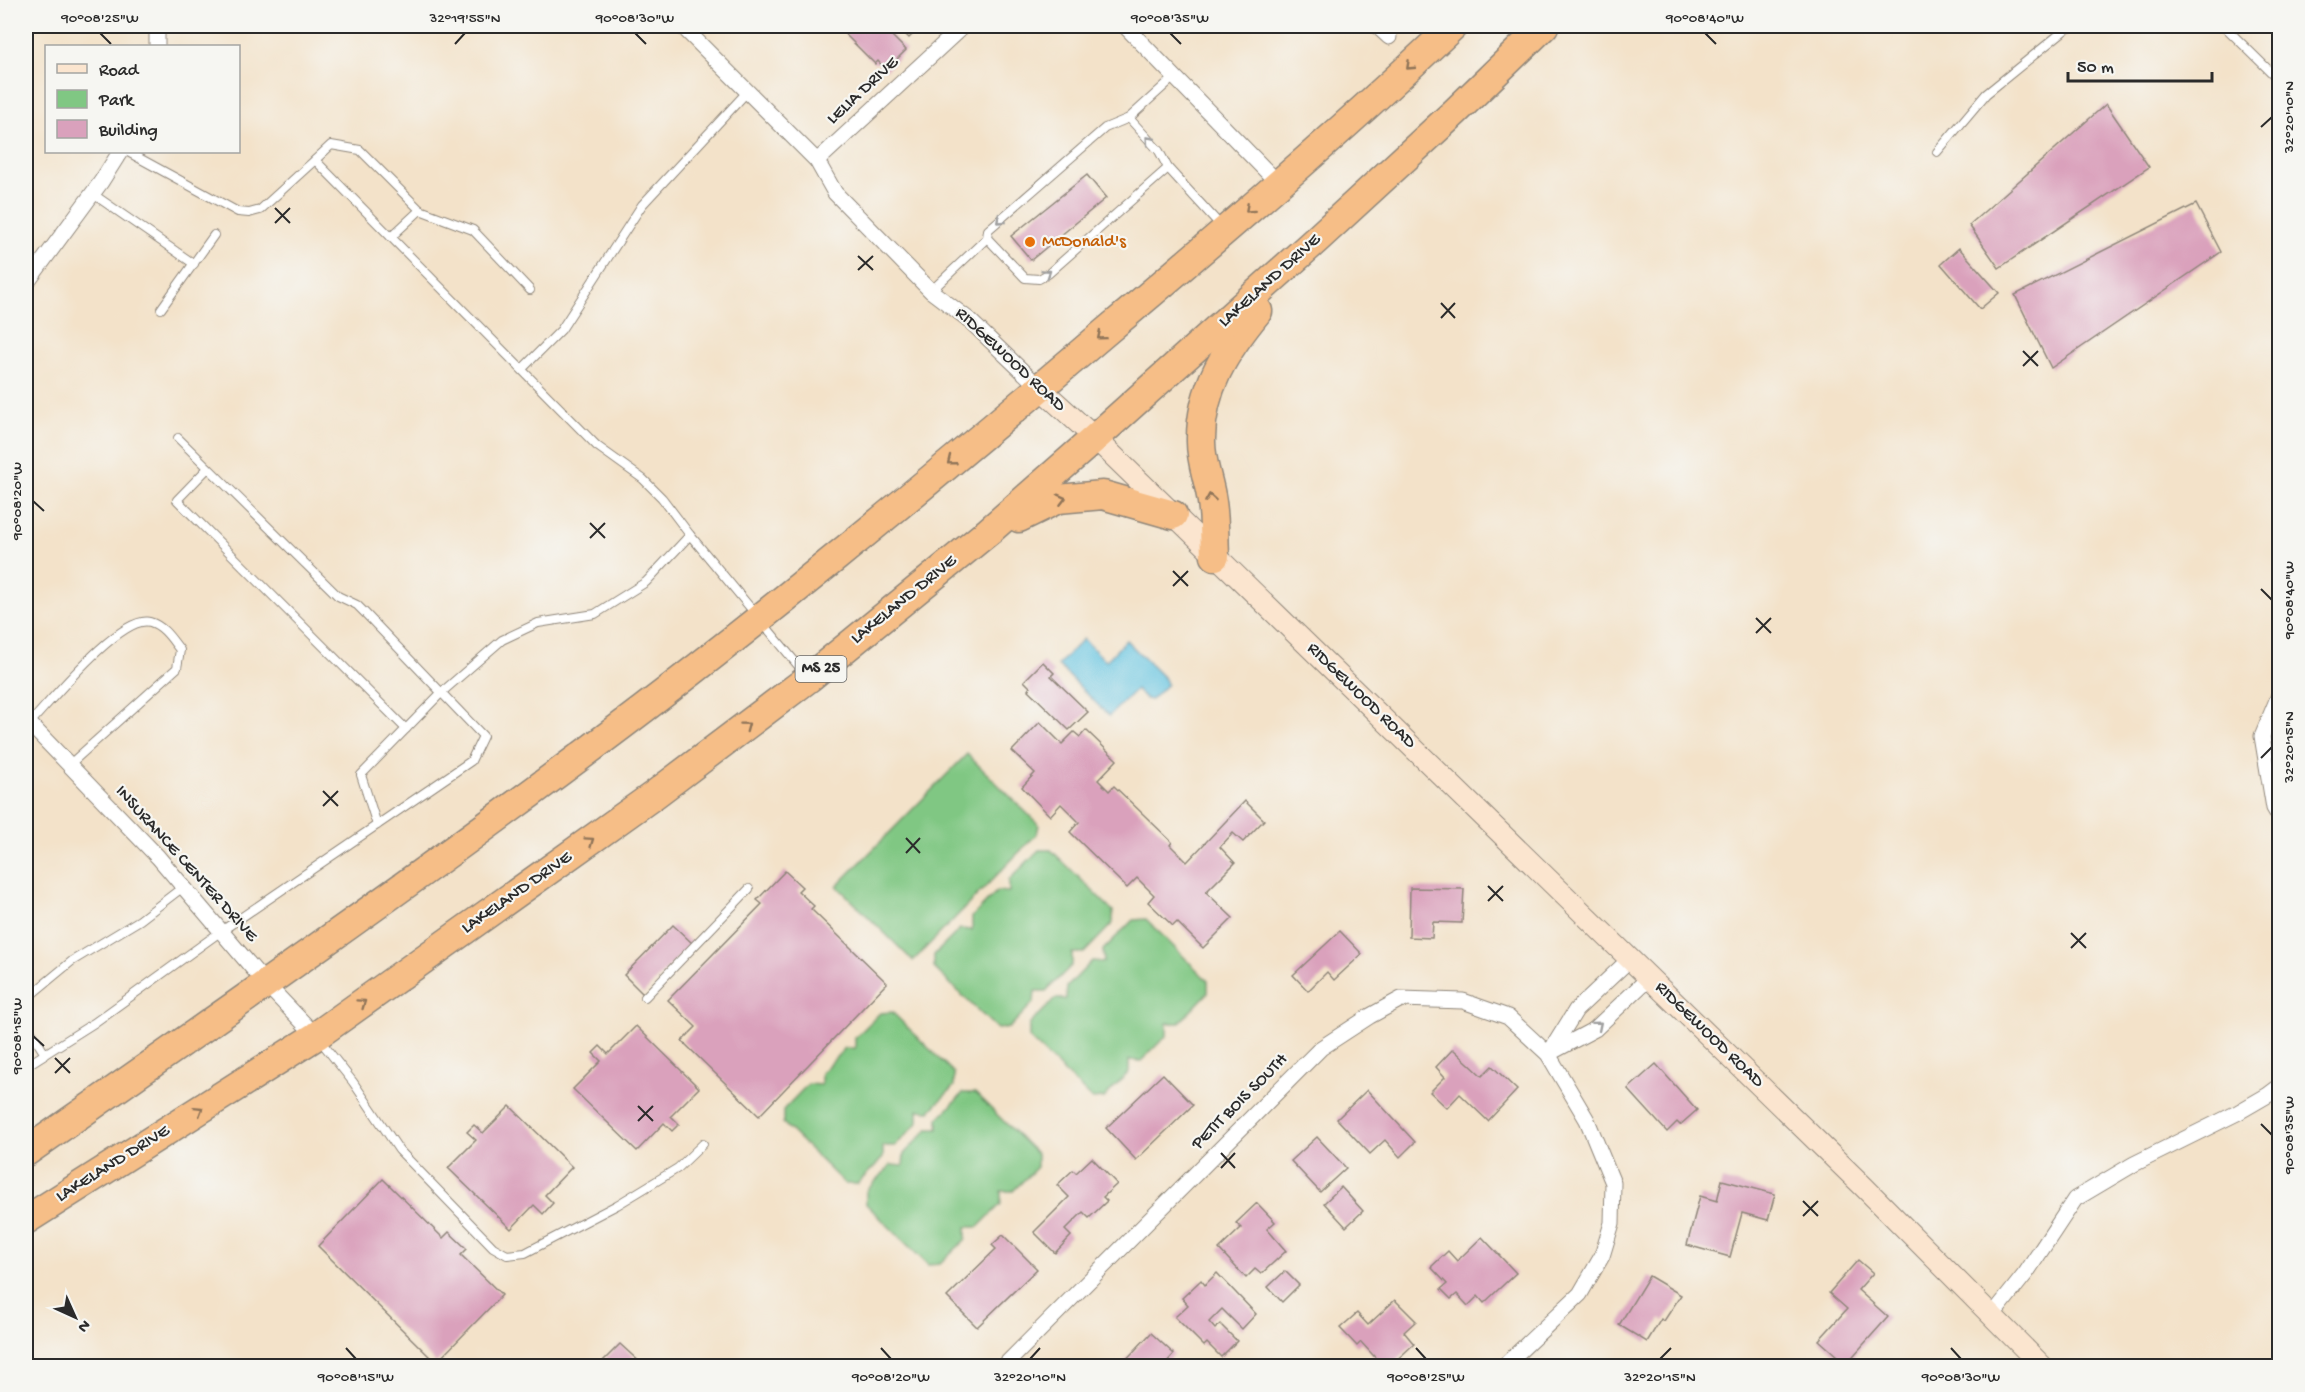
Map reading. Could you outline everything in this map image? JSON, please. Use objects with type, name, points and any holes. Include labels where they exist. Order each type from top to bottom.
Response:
[{"type":"highway","points":[[26,1152],[266,984],[564,769],[759,619],[1040,388],[1225,231],[1453,26]]},
{"type":"highway","name":"LAKELAND DRIVE","points":[[26,1220],[316,1036],[654,795],[809,678],[989,531],[1095,438],[1316,240],[1544,26]]},
{"type":"highway","points":[[1215,556],[1211,496],[1203,467],[1201,440],[1211,381],[1231,344],[1316,240]]},
{"type":"highway","points":[[989,531],[1058,500],[1080,496],[1103,495],[1173,515]]},
{"type":"street","points":[[157,26],[157,45]]},
{"type":"street","name":"RIDGEWOOD ROAD","points":[[682,26],[817,161],[835,193],[931,291],[968,320],[1095,438],[1864,1187],[2042,1366]]},
{"type":"street","name":"LELIA DRIVE","points":[[817,161],[963,26]]},
{"type":"street","points":[[1125,26],[1278,183]]},
{"type":"street","points":[[1377,26],[1389,37]]},
{"type":"street","points":[[26,284],[93,194],[119,153]]},
{"type":"street","points":[[2280,693],[2262,736],[2274,808],[2280,818]]},
{"type":"street","name":"INSURANCE CENTER DRIVE","points":[[27,722],[158,857],[220,932],[316,1036]]},
{"type":"street","points":[[1548,1054],[1576,1010],[1630,958]]},
{"type":"street","points":[[1548,1054],[1595,1029],[1649,978]]},
{"type":"street","name":"PETIT BOIS SOUTH","points":[[1004,1366],[1321,1048],[1401,999],[1463,1000],[1508,1017],[1548,1054],[1587,1120],[1613,1183],[1612,1223],[1602,1256],[1580,1294],[1504,1366]]},
{"type":"street","points":[[1991,1317],[2026,1273],[2075,1199],[2134,1164],[2237,1113],[2280,1086]]},
{"type":"lane","points":[[1937,152],[1986,94],[2066,29],[2076,26]]},
{"type":"lane","points":[[2224,26],[2280,81]]},
{"type":"lane","points":[[931,291],[987,238],[988,230],[1106,128],[1129,118],[1174,77]]},
{"type":"lane","points":[[522,369],[561,330],[642,205],[747,92]]},
{"type":"lane","points":[[1129,118],[1159,151],[1168,168],[1225,231]]},
{"type":"lane","points":[[130,153],[238,212],[249,213],[260,210],[331,145],[360,150],[420,210],[473,230],[530,290]]},
{"type":"lane","points":[[315,160],[597,446],[643,478],[662,498],[690,536],[809,678]]},
{"type":"lane","points":[[987,238],[1024,278],[1039,279],[1048,274],[1168,168]]},
{"type":"lane","points":[[93,194],[194,264]]},
{"type":"lane","points":[[391,237],[420,210]]},
{"type":"lane","points":[[161,309],[214,235]]},
{"type":"lane","points":[[26,1066],[94,1023],[220,932],[471,761],[483,736],[357,605],[338,596],[177,438]]},
{"type":"lane","points":[[208,468],[177,500],[406,729]]},
{"type":"lane","points":[[377,825],[361,775],[442,692],[502,640],[538,623],[595,614],[646,582],[690,536]]},
{"type":"lane","points":[[27,722],[101,646],[131,624],[150,621],[167,632],[180,650],[177,668],[69,765]]},
{"type":"lane","points":[[26,999],[72,961],[140,920],[183,887]]},
{"type":"lane","points":[[645,997],[749,889]]},
{"type":"lane","points":[[26,1024],[45,1054]]},
{"type":"lane","points":[[316,1036],[353,1082],[399,1150],[493,1247],[507,1255],[525,1253],[617,1205],[678,1168],[703,1144]]},
{"type":"green space","points":[[967,754],[1039,825],[1037,834],[913,961],[837,886]]},
{"type":"green space","points":[[1039,850],[1051,850],[1113,911],[1113,923],[1084,953],[1072,953],[1072,965],[1046,991],[1035,991],[1034,1002],[1009,1028],[997,1029],[934,968],[934,955],[960,929],[972,930],[972,917],[997,891],[1009,892],[1009,880]]},
{"type":"green space","points":[[1146,919],[1208,981],[1208,993],[1179,1023],[1167,1023],[1167,1035],[1141,1061],[1129,1060],[1129,1072],[1104,1098],[1092,1099],[1029,1038],[1029,1025],[1055,999],[1066,999],[1067,987],[1092,961],[1104,962],[1103,950],[1133,920]]},
{"type":"green space","points":[[892,1012],[954,1073],[954,1086],[930,1111],[918,1110],[918,1123],[895,1146],[883,1146],[883,1158],[857,1184],[845,1184],[783,1123],[783,1110],[808,1084],[821,1085],[821,1073],[845,1048],[855,1048],[855,1038],[880,1013]]},
{"type":"green space","points":[[963,1093],[975,1093],[1037,1154],[1037,1167],[1013,1191],[1001,1191],[1001,1204],[978,1227],[966,1227],[966,1239],[940,1264],[928,1265],[866,1204],[866,1191],[891,1165],[903,1166],[904,1154],[928,1129],[938,1129],[938,1119]]},
{"type":"water","points":[[1083,639],[1106,661],[1126,640],[1165,679],[1167,684],[1151,700],[1146,699],[1136,689],[1109,716],[1058,665]]},
{"type":"building","points":[[837,26],[882,26],[906,50],[886,70],[878,61],[875,64]]},
{"type":"building","points":[[897,26],[921,26],[909,38]]},
{"type":"building","points":[[2106,104],[2149,167],[1999,268],[1969,225]]},
{"type":"building","points":[[1087,175],[1106,198],[1031,260],[1011,236]]},
{"type":"building","points":[[2196,204],[2221,252],[2051,368],[2015,295]]},
{"type":"building","points":[[1959,248],[1999,293],[1980,309],[1941,264]]},
{"type":"building","points":[[1043,662],[1054,673],[1051,676],[1088,712],[1069,730],[1028,690],[1030,687],[1024,681]]},
{"type":"building","points":[[1040,722],[1062,744],[1074,732],[1080,737],[1086,730],[1117,760],[1098,780],[1109,791],[1114,786],[1172,842],[1170,845],[1187,862],[1245,801],[1264,820],[1243,842],[1233,833],[1220,847],[1235,863],[1206,892],[1233,918],[1203,948],[1177,922],[1173,926],[1148,902],[1154,895],[1137,878],[1127,888],[1070,832],[1079,822],[1061,804],[1050,816],[1022,787],[1035,773],[1012,751]]},
{"type":"building","points":[[785,871],[802,887],[798,891],[814,906],[811,909],[887,983],[759,1116],[682,1041],[696,1027],[668,1000],[762,904],[757,900]]},
{"type":"building","points":[[1410,888],[1464,889],[1462,923],[1433,922],[1432,938],[1409,937]]},
{"type":"building","points":[[673,925],[692,943],[643,994],[624,975]]},
{"type":"building","points":[[1340,931],[1362,954],[1334,980],[1327,972],[1308,991],[1293,975]]},
{"type":"building","points":[[636,1026],[699,1088],[671,1116],[679,1124],[672,1131],[664,1123],[637,1151],[573,1089],[601,1061],[593,1053],[600,1046],[608,1054]]},
{"type":"building","points":[[1453,1049],[1482,1076],[1492,1066],[1517,1090],[1488,1121],[1460,1094],[1447,1108],[1430,1092],[1445,1077],[1436,1067]]},
{"type":"building","points":[[1656,1064],[1697,1110],[1680,1125],[1677,1122],[1667,1132],[1628,1089]]},
{"type":"building","points":[[1163,1074],[1193,1105],[1136,1160],[1106,1128]]},
{"type":"building","points":[[1367,1090],[1415,1142],[1400,1157],[1385,1140],[1370,1154],[1337,1119]]},
{"type":"building","points":[[510,1106],[572,1167],[545,1195],[553,1203],[543,1214],[534,1205],[511,1229],[448,1168],[476,1140],[467,1132],[474,1125],[483,1133]]},
{"type":"building","points":[[1317,1137],[1346,1168],[1320,1192],[1291,1161]]},
{"type":"building","points":[[1092,1158],[1117,1184],[1103,1197],[1107,1201],[1089,1218],[1083,1212],[1065,1230],[1071,1236],[1055,1253],[1034,1232],[1069,1197],[1057,1185],[1073,1170],[1076,1173]]},
{"type":"building","points":[[383,1179],[443,1238],[449,1232],[467,1249],[461,1255],[502,1295],[436,1363],[318,1246]]},
{"type":"building","points":[[1722,1180],[1775,1194],[1768,1220],[1742,1213],[1730,1257],[1687,1245],[1700,1196],[1717,1201]]},
{"type":"building","points":[[1341,1187],[1363,1211],[1346,1227],[1324,1203]]},
{"type":"building","points":[[1257,1203],[1275,1222],[1267,1229],[1286,1251],[1261,1274],[1255,1269],[1246,1278],[1219,1249],[1241,1228],[1236,1223]]},
{"type":"building","points":[[1003,1235],[1037,1269],[977,1327],[947,1297],[996,1249],[992,1245]]},
{"type":"building","points":[[1482,1237],[1516,1273],[1484,1303],[1478,1296],[1468,1306],[1457,1294],[1451,1299],[1441,1289],[1447,1284],[1431,1267],[1448,1251],[1457,1261]]},
{"type":"building","points":[[1858,1260],[1873,1273],[1858,1290],[1888,1317],[1846,1364],[1819,1340],[1847,1309],[1829,1293]]},
{"type":"building","points":[[1285,1271],[1299,1285],[1282,1302],[1268,1287]]},
{"type":"building","points":[[1217,1273],[1256,1314],[1242,1329],[1222,1309],[1209,1322],[1215,1329],[1220,1324],[1237,1341],[1221,1357],[1207,1343],[1204,1346],[1175,1317],[1188,1305],[1182,1298],[1201,1280],[1205,1285]]},
{"type":"building","points":[[1649,1276],[1681,1295],[1664,1321],[1661,1319],[1647,1342],[1619,1325]]},
{"type":"building","points":[[1395,1300],[1416,1321],[1404,1332],[1414,1344],[1390,1366],[1383,1366],[1361,1342],[1357,1346],[1340,1328],[1357,1313],[1368,1325]]},
{"type":"building","points":[[1151,1333],[1174,1354],[1167,1362],[1172,1366],[1120,1366]]},
{"type":"building","points":[[620,1344],[644,1366],[598,1366]]},
{"type":"place","name":"McDonald's","points":[[1030,242]]}]
